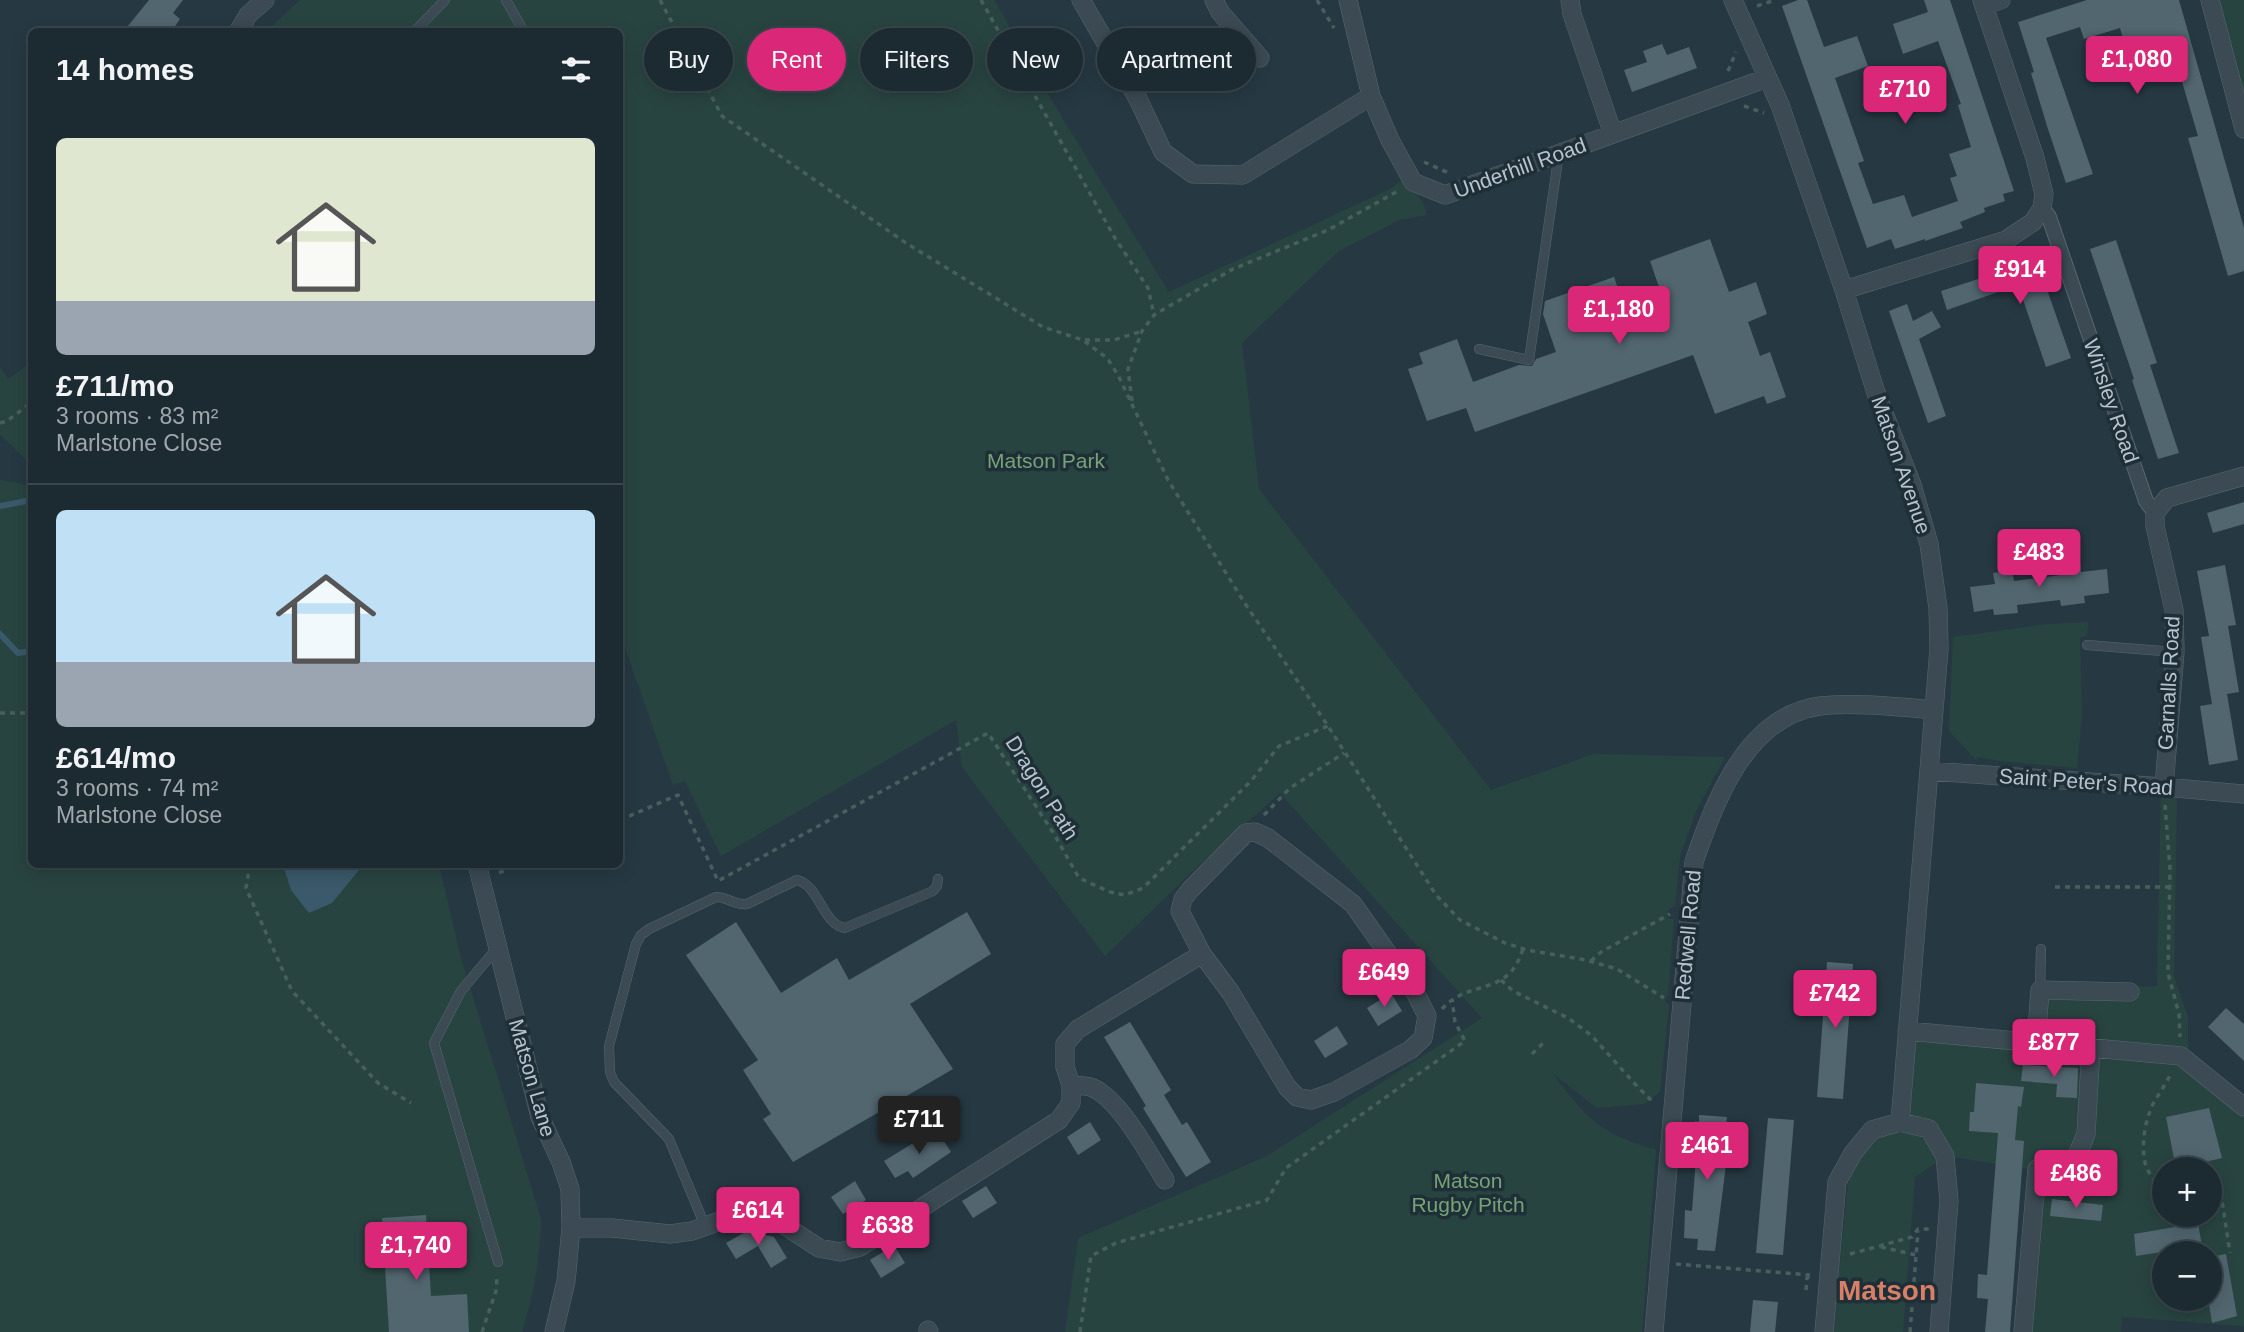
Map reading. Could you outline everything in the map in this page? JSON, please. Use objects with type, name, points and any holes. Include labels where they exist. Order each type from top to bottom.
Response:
[{"type":"street","points":[[1081,0],[1138,99],[1163,152],[1193,174],[1243,175],[1371,96]]},
{"type":"street","points":[[1214,0],[1220,12],[1260,58]]},
{"type":"street","points":[[1348,0],[1371,96],[1390,140],[1413,182]]},
{"type":"street","name":"Underhill Road","points":[[1570,0],[1572,14],[1613,134]]},
{"type":"street","name":"Matson Avenue","points":[[1733,0],[1786,122],[1876,393],[1912,485],[1929,544],[1938,608],[1938,635],[1900,1122]]},
{"type":"street","points":[[2210,0],[2244,130]]},
{"type":"street","points":[[241,28],[247,15],[260,1]]},
{"type":"street","name":"Winsley Road","points":[[1989,2],[2035,158],[2044,194],[2042,208],[2049,217],[2146,501],[2155,513]]},
{"type":"street","name":"Underhill Road","points":[[1413,182],[1445,195],[1767,78]]},
{"type":"street","points":[[1844,290],[2006,240],[2033,222],[2042,208]]},
{"type":"street","points":[[2155,513],[2166,498],[2244,476]]},
{"type":"street","name":"Garnalls Road","points":[[2155,513],[2155,526],[2174,610],[2175,652],[2164,787]]},
{"type":"street","name":"Redwell Road","points":[[1654,1332],[1695,862],[1713,809],[1742,758],[1776,722],[1819,706],[1891,706],[1934,710]]},
{"type":"street","name":"Saint Peter's Road","points":[[1929,772],[2244,794]]},
{"type":"street","points":[[1255,832],[1268,838],[1353,904],[1424,1006],[1427,1016],[1423,1038],[1410,1050],[1335,1092],[1311,1100],[1297,1097],[1287,1087],[1231,993],[1202,954],[1180,911],[1183,899],[1246,833],[1255,832]]},
{"type":"street","name":"Matson Lane","points":[[478,868],[540,1117],[570,1189],[572,1228],[566,1281],[554,1332]]},
{"type":"street","points":[[572,1228],[612,1228],[670,1234],[692,1231],[739,1214],[766,1214],[819,1248],[840,1252],[860,1247],[1059,1121],[1071,1103],[1071,1085],[1065,1067],[1065,1044],[1078,1029],[1202,954]]},
{"type":"street","points":[[2036,1042],[2040,990],[2130,992]]},
{"type":"street","points":[[1908,1031],[2183,1058],[2244,1107]]},
{"type":"street","points":[[2023,1332],[2037,1169],[2052,1169],[2076,1158],[2086,1133],[2091,1047]]},
{"type":"street","points":[[1071,1085],[1090,1087],[1106,1096],[1140,1139],[1165,1180]]},
{"type":"street","points":[[1824,1332],[1838,1182],[1853,1153],[1872,1130],[1900,1122],[1929,1129],[1945,1156],[1949,1201],[1939,1332]]},
{"type":"lane","points":[[418,28],[445,0]]},
{"type":"lane","points":[[506,0],[522,28]]},
{"type":"lane","points":[[1479,349],[1529,360],[1559,153]]},
{"type":"lane","points":[[2087,645],[2175,652]]},
{"type":"lane","points":[[705,1226],[669,1139],[614,1082],[610,1072],[609,1046],[630,963],[641,935],[716,897],[727,897],[738,904],[747,904],[797,880],[805,883],[836,925],[845,928],[933,891],[938,879]]},
{"type":"lane","points":[[497,948],[461,991],[434,1043],[498,1262]]},
{"type":"lane","points":[[2040,990],[2041,949]]},
{"type":"path","points":[[660,0],[722,116],[906,243],[1043,327],[1083,340],[1114,340],[1142,331]]},
{"type":"path","points":[[981,0],[1115,237],[1148,288],[1154,315]]},
{"type":"path","points":[[1727,93],[1731,102],[1768,114],[1774,126],[1786,122]]},
{"type":"path","points":[[1132,407],[1128,369],[1142,331],[1154,315],[1233,269],[1328,230],[1413,182]]},
{"type":"path","points":[[1083,340],[1107,358],[1118,375],[1168,480],[1244,602],[1328,726],[1436,895],[1467,925],[1504,943],[1617,969],[1659,997],[1682,1006]]},
{"type":"path","points":[[0,423],[28,405]]},
{"type":"path","points":[[0,713],[28,713]]},
{"type":"path","name":"Dragon Path","points":[[623,819],[678,795],[718,881],[988,733],[1054,834],[1079,878],[1110,892],[1125,895],[1143,888],[1251,781],[1279,746],[1328,726]]},
{"type":"path","points":[[1255,832],[1257,822],[1290,788],[1344,752]]},
{"type":"path","points":[[2152,1176],[2145,1163],[2146,1123],[2152,1105],[2175,1065],[2183,1058],[2179,1014],[2168,973],[2169,887],[2164,787]]},
{"type":"path","points":[[249,868],[246,888],[292,991],[378,1083],[411,1103]]},
{"type":"path","points":[[2054,887],[2169,887]]},
{"type":"path","points":[[1591,961],[1601,952],[1648,925],[1691,906]]},
{"type":"path","points":[[1080,1332],[1091,1255],[1116,1243],[1267,1200],[1286,1168],[1465,1041],[1455,1022],[1452,999],[1465,992],[1494,985],[1501,980],[1519,962],[1523,948]]},
{"type":"path","points":[[1501,980],[1513,991],[1545,1004],[1592,1036],[1663,1113],[1672,1116]]},
{"type":"path","points":[[1532,1054],[1544,1042]]},
{"type":"path","points":[[2222,1201],[2230,1254]]},
{"type":"path","points":[[1918,1229],[1947,1230]]},
{"type":"path","points":[[1831,1259],[1912,1237],[1918,1229]]},
{"type":"path","points":[[1910,1332],[1918,1229]]},
{"type":"path","points":[[1879,1247],[1916,1255]]},
{"type":"path","points":[[482,1332],[496,1291],[498,1262]]},
{"type":"path","points":[[1674,1264],[1810,1275]]},
{"type":"path","points":[[1806,1296],[1807,1278],[1812,1265]]},
{"type":"green space","name":"Matson Park","points":[[300,0],[994,0],[1010,28],[987,28],[987,91],[1047,91],[1169,292],[1390,189],[1402,180],[1423,202],[1427,215],[1399,220],[1339,251],[1242,343],[1259,489],[1491,790],[1594,754],[1725,757],[1696,811],[1680,856],[1675,906],[1668,910],[1667,919],[1674,919],[1668,996],[1665,1001],[1669,1005],[1660,1092],[1644,1104],[1597,1108],[1552,1073],[1596,1122],[1620,1137],[1656,1150],[1642,1332],[1065,1332],[1078,1238],[1267,1156],[1482,1018],[1280,793],[1195,869],[1105,956],[962,767],[956,720],[721,856],[685,781],[673,785],[623,642],[623,28],[270,28]]},
{"type":"green space","points":[[2210,0],[2244,0],[2244,129]]},
{"type":"green space","points":[[28,364],[28,462],[0,434],[0,367],[8,379]]},
{"type":"green space","points":[[0,480],[28,485],[28,868],[440,868],[461,958],[541,1219],[536,1276],[522,1332],[0,1332]]},
{"type":"green space","points":[[2088,622],[2087,636],[2080,637],[2082,715],[2077,768],[1977,757],[1977,761],[1949,731],[1953,637],[2048,624]]},
{"type":"green space","points":[[2161,787],[2177,788],[2174,977],[2188,1017],[2188,1053],[2182,1057],[2244,1116],[2244,1326],[2122,1317],[2121,1332],[2025,1332],[2037,1170],[1945,1156],[1929,1129],[1900,1122],[1907,1031],[2036,1042],[2040,990],[2157,986]]},
{"type":"green space","points":[[1890,1129],[1915,1134],[1925,1140],[1940,1160],[1915,1177],[1903,1332],[1833,1332],[1848,1184],[1863,1151],[1875,1138]]},
{"type":"water","points":[[284,868],[361,868],[332,903],[309,913],[291,890]]},
{"type":"building","points":[[149,0],[183,0],[173,13],[180,19],[174,28],[126,28]]},
{"type":"building","points":[[1798,0],[1807,0],[1824,47],[1857,36],[1868,66],[1835,78],[1864,161],[1858,163],[1873,204],[1904,195],[1912,217],[1958,201],[1950,178],[1957,176],[1949,154],[1971,147],[1958,105],[1961,104],[1938,41],[1903,54],[1893,24],[1928,12],[1924,0],[1950,0],[2014,191],[2003,194],[2005,201],[1984,208],[1985,212],[1960,222],[1963,228],[1925,241],[1895,249],[1891,239],[1867,248],[1782,6]]},
{"type":"building","points":[[2087,0],[2179,0],[2244,228],[2244,271],[2228,276],[2188,138],[2198,136],[2173,51],[2130,63],[2120,28],[2084,39],[2080,27],[2046,38],[2093,174],[2066,183],[2031,73],[2034,72],[2018,22]]},
{"type":"building","points":[[1662,44],[1667,55],[1689,47],[1697,68],[1632,92],[1624,70],[1647,62],[1643,51]]},
{"type":"building","points":[[1710,239],[1729,292],[1756,282],[1767,314],[1748,322],[1760,356],[1770,352],[1786,397],[1767,404],[1764,396],[1715,414],[1693,355],[1475,432],[1466,408],[1427,421],[1408,369],[1423,364],[1419,353],[1457,339],[1473,382],[1519,365],[1532,366],[1536,359],[1556,352],[1543,314],[1545,301],[1614,277],[1623,303],[1660,290],[1650,261]]},
{"type":"building","points":[[2116,240],[2157,363],[2150,365],[2179,453],[2158,459],[2090,249]]},
{"type":"building","points":[[2025,264],[2027,267],[2038,264],[2071,358],[2046,367],[2018,285],[1947,310],[1941,291]]},
{"type":"building","points":[[1907,304],[1913,321],[1932,311],[1941,327],[1919,339],[1946,416],[1928,423],[1889,311]]},
{"type":"building","points":[[2244,502],[2244,524],[2213,533],[2207,513]]},
{"type":"building","points":[[2080,561],[2081,572],[2107,569],[2109,593],[2084,596],[2085,603],[2061,606],[2060,600],[2017,605],[2018,613],[1994,615],[1993,609],[1974,612],[1970,587],[1995,584],[1993,573],[2012,570],[2014,581],[2061,575],[2059,564]]},
{"type":"building","points":[[2225,565],[2236,625],[2228,626],[2239,692],[2227,694],[2238,760],[2209,765],[2200,706],[2212,704],[2201,637],[2209,636],[2197,571]]},
{"type":"building","points":[[967,912],[991,954],[910,1004],[953,1069],[793,1162],[763,1119],[771,1114],[743,1070],[758,1060],[686,955],[736,922],[781,993],[837,958],[849,980]]},
{"type":"building","points":[[1827,962],[1853,964],[1843,1099],[1817,1097]]},
{"type":"building","points":[[1391,993],[1402,1011],[1378,1026],[1367,1008]]},
{"type":"building","points":[[2226,1008],[2244,1024],[2244,1061],[2208,1027]]},
{"type":"building","points":[[1130,1022],[1171,1090],[1164,1095],[1182,1125],[1187,1122],[1211,1162],[1186,1177],[1143,1108],[1146,1106],[1104,1037]]},
{"type":"building","points":[[1337,1026],[1348,1044],[1325,1058],[1314,1041]]},
{"type":"building","points":[[2023,1065],[2078,1068],[2077,1098],[2056,1097],[2057,1084],[2021,1081]]},
{"type":"building","points":[[1976,1083],[2024,1087],[2021,1107],[2018,1106],[2015,1140],[2024,1141],[2010,1332],[1985,1332],[1988,1299],[1977,1298],[1978,1274],[1987,1275],[1998,1133],[1969,1131],[1970,1112],[1974,1112]]},
{"type":"building","points":[[2209,1108],[2222,1157],[2174,1157],[2166,1117]]},
{"type":"building","points":[[1699,1115],[1727,1117],[1722,1165],[1726,1165],[1715,1251],[1697,1250],[1698,1239],[1684,1238],[1685,1210],[1692,1211],[1696,1158],[1693,1158],[1695,1121],[1699,1122]]},
{"type":"building","points":[[1768,1118],[1794,1120],[1783,1255],[1756,1253]]},
{"type":"building","points":[[1090,1122],[1101,1140],[1078,1155],[1067,1137]]},
{"type":"building","points":[[936,1129],[951,1152],[913,1178],[908,1171],[895,1178],[884,1161]]},
{"type":"building","points":[[855,1181],[866,1200],[843,1214],[831,1197]]},
{"type":"building","points":[[986,1186],[997,1203],[973,1218],[962,1201]]},
{"type":"building","points":[[2052,1199],[2103,1205],[2101,1221],[2050,1216]]},
{"type":"building","points":[[426,1215],[431,1296],[467,1294],[469,1332],[389,1332],[382,1218]]},
{"type":"building","points":[[2175,1227],[2199,1227],[2201,1241],[2152,1241],[2152,1254],[2136,1256],[2134,1234]]},
{"type":"building","points":[[747,1231],[774,1237],[787,1258],[771,1268],[758,1246],[736,1259],[726,1243]]},
{"type":"building","points":[[894,1245],[905,1263],[881,1278],[870,1260]]},
{"type":"building","points":[[2226,1254],[2237,1316],[2212,1323],[2210,1311],[2222,1311],[2222,1255]]},
{"type":"building","points":[[1753,1300],[1778,1302],[1775,1332],[1750,1332]]},
{"type":"waterway","points":[[0,506],[28,501]]},
{"type":"waterway","points":[[0,634],[18,653],[28,652]]},
{"type":"district","name":"Matson","points":[[1887,1290]]},
{"type":"park label","name":"Matson Rugby Pitch","points":[[1468,1193]]}]
